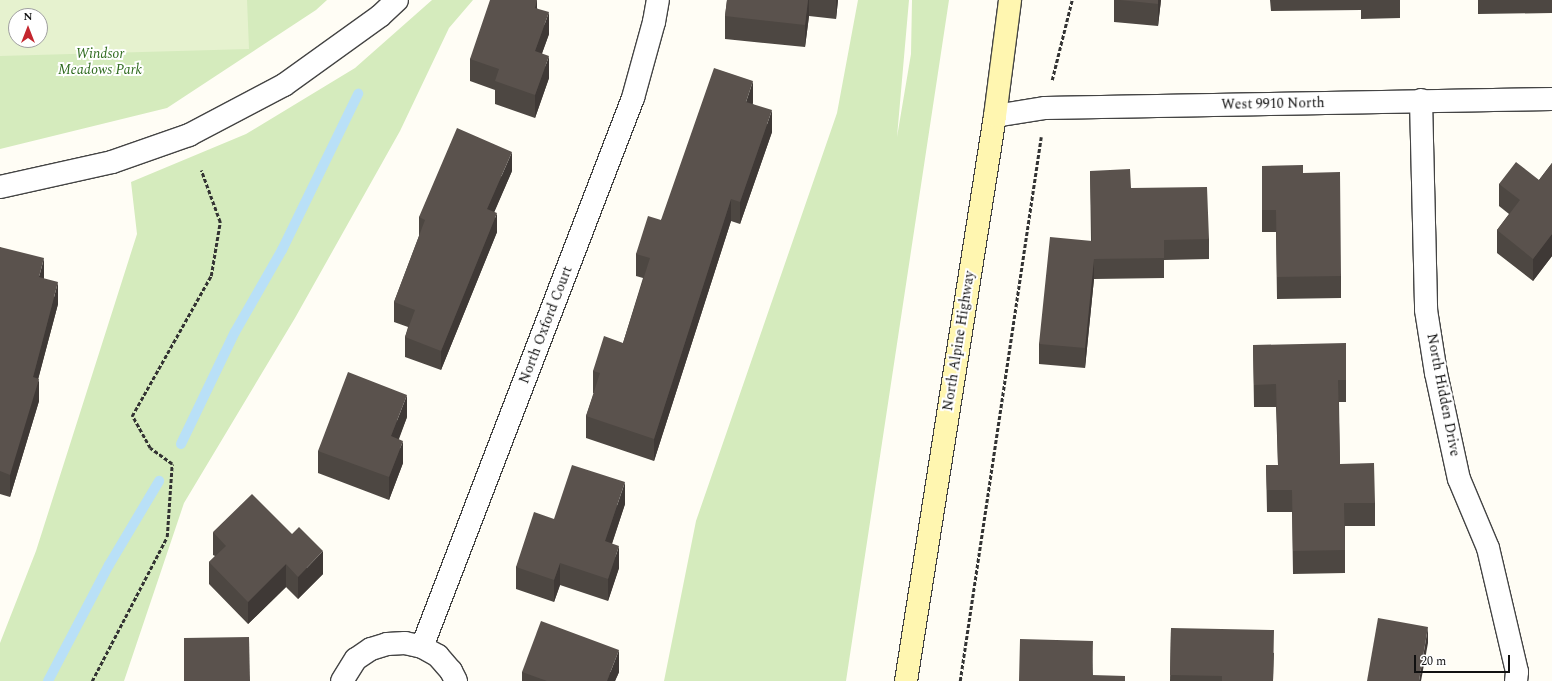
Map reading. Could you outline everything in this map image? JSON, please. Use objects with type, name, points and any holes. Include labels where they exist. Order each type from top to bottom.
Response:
[{"type":"main road","name":"North Alpine Highway","points":[[906,681],[995,116],[1010,0]]},
{"type":"street","points":[[0,187],[112,162],[190,135],[284,85],[380,16],[398,0]]},
{"type":"street","name":"North Oxford Court","points":[[422,647],[633,98],[658,0]]},
{"type":"street","name":"West 9910 North","points":[[995,116],[1045,108],[1421,100],[1552,99]]},
{"type":"street","name":"North Hidden Drive","points":[[1421,100],[1426,310],[1436,373],[1460,479],[1488,548],[1517,672],[1516,681]]},
{"type":"street","points":[[342,681],[356,659],[371,650],[387,644],[405,643],[422,647],[438,656],[451,671],[456,681]]},
{"type":"path","points":[[960,681],[1045,108],[1072,0]]},
{"type":"path","points":[[92,681],[168,538],[172,464],[150,448],[132,416],[211,276],[220,222],[201,170]]},
{"type":"green space","name":"Windsor Meadows Park","points":[[0,0],[327,0],[316,10],[167,108],[0,149]]},
{"type":"green space","points":[[0,0],[247,0],[249,49],[0,56]]},
{"type":"green space","points":[[432,0],[473,0],[449,28],[400,131],[295,318],[184,503],[124,681],[0,681],[0,643],[36,551],[137,234],[131,182],[246,134],[355,68]]},
{"type":"green space","points":[[858,0],[909,0],[897,137],[911,54],[912,0],[949,0],[846,681],[664,681],[696,521],[837,113]]},
{"type":"building","points":[[490,0],[537,0],[535,8],[549,12],[535,51],[549,56],[535,95],[495,81],[499,69],[470,59]]},
{"type":"building","points":[[727,0],[808,0],[805,25],[725,16]]},
{"type":"building","points":[[1120,0],[1158,0],[1158,4]]},
{"type":"building","points":[[714,68],[753,81],[746,102],[772,110],[740,202],[731,199],[654,439],[586,416],[600,373],[593,371],[604,336],[623,343],[650,258],[636,254],[648,216],[661,220]]},
{"type":"building","points":[[457,128],[512,152],[487,209],[497,213],[441,351],[405,337],[415,310],[394,302],[425,220],[419,217]]},
{"type":"building","points":[[1516,162],[1539,180],[1552,163],[1552,234],[1533,259],[1497,230],[1520,200],[1499,184]]},
{"type":"building","points":[[1303,165],[1303,173],[1340,172],[1341,276],[1277,277],[1276,210],[1262,210],[1262,166]]},
{"type":"building","points":[[1130,169],[1131,188],[1207,187],[1209,239],[1164,240],[1164,258],[1094,259],[1085,348],[1039,344],[1050,237],[1092,241],[1090,171]]},
{"type":"building","points":[[0,247],[44,258],[39,277],[58,282],[33,377],[39,379],[10,475],[0,471]]},
{"type":"building","points":[[1346,343],[1346,380],[1338,380],[1340,464],[1374,463],[1375,503],[1344,503],[1345,550],[1293,551],[1292,490],[1267,490],[1266,465],[1278,465],[1276,384],[1254,385],[1253,345]]},
{"type":"building","points":[[348,372],[407,395],[391,436],[403,441],[389,477],[318,451]]},
{"type":"building","points":[[572,465],[625,482],[605,541],[619,546],[608,579],[560,563],[554,580],[516,567],[534,512],[554,519]]},
{"type":"building","points":[[252,494],[292,534],[299,527],[323,551],[298,577],[286,564],[248,602],[209,562],[226,546],[213,532]]},
{"type":"building","points":[[1378,618],[1428,627],[1419,681],[1367,681]]},
{"type":"building","points":[[541,621],[619,650],[607,681],[547,681],[522,672]]},
{"type":"building","points":[[1171,628],[1274,630],[1273,681],[1222,681],[1222,676],[1170,675]]},
{"type":"building","points":[[249,637],[250,681],[184,681],[184,638]]},
{"type":"building","points":[[1020,639],[1093,641],[1092,675],[1125,676],[1125,681],[1019,681]]},
{"type":"waterway","points":[[181,444],[235,332],[282,250],[358,94]]},
{"type":"waterway","points":[[48,681],[109,565],[159,481]]}]
